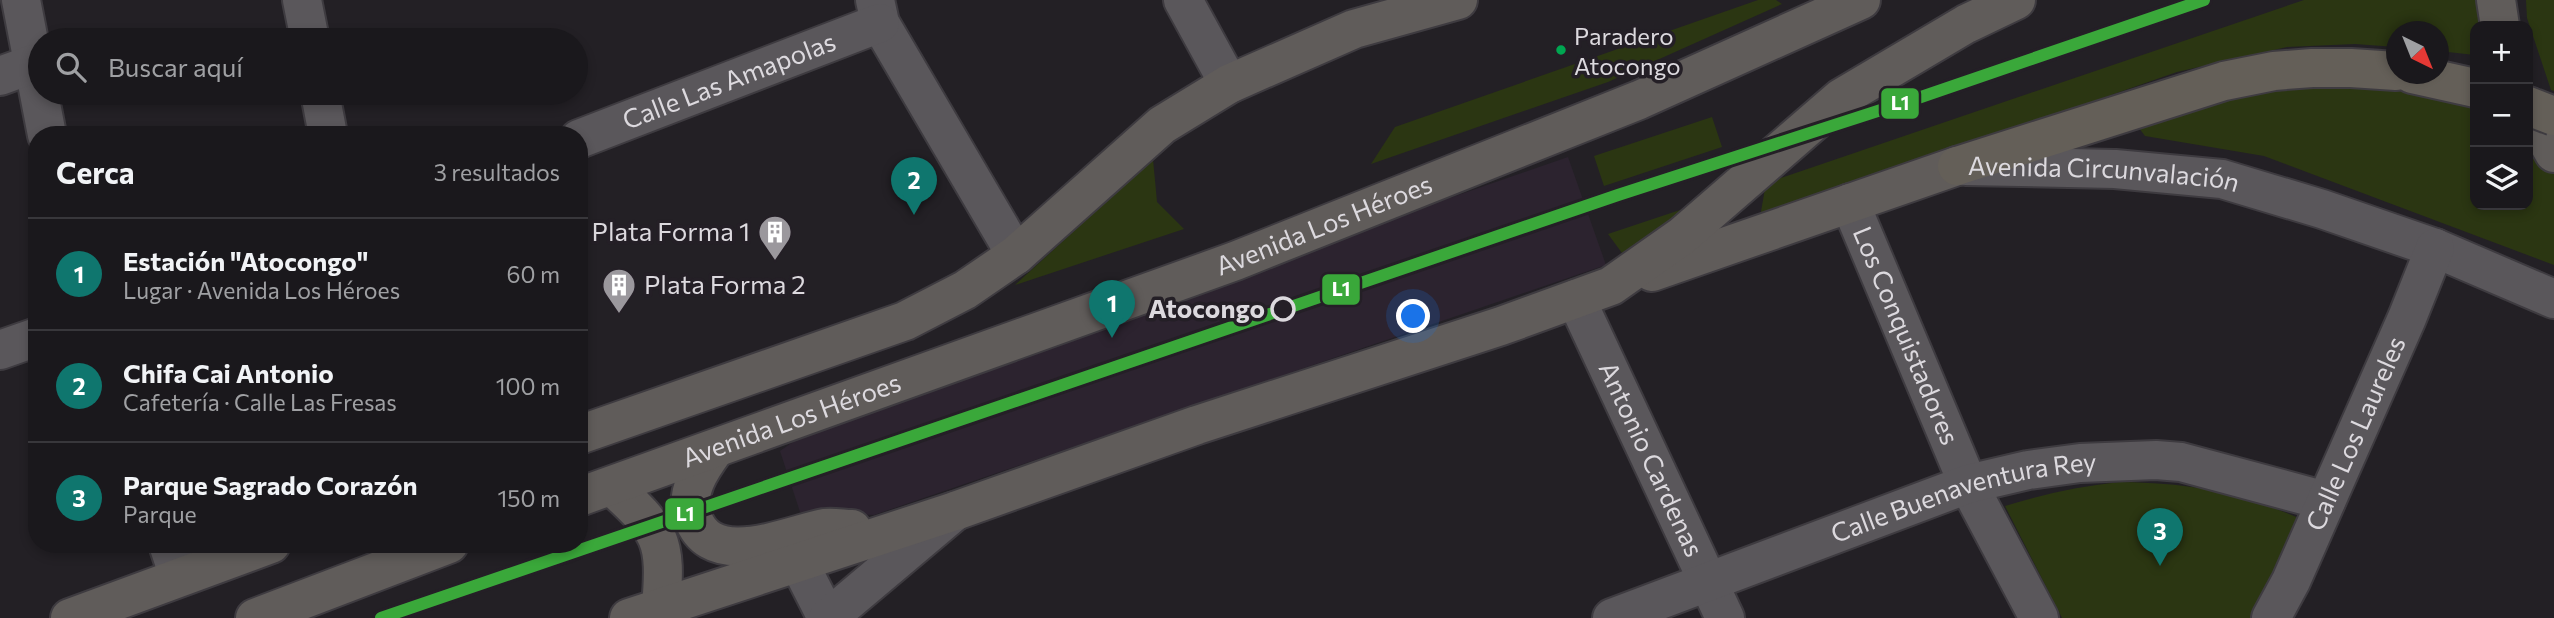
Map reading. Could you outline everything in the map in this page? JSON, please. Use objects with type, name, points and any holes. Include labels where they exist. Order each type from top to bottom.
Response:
[{"type":"highway","points":[[1957,166],[2224,81],[2274,71],[2312,68],[2386,70]]},
{"type":"highway","points":[[2533,108],[2554,116]]},
{"type":"main road","points":[[588,432],[905,321],[965,290],[1016,255],[1162,125],[1228,84],[1354,29],[1458,0]]},
{"type":"main road","name":"Avenida Los Héroes","points":[[596,492],[1236,261],[1639,100],[1762,47],[1861,0]]},
{"type":"main road","points":[[645,612],[893,532],[1197,425],[1501,326],[1593,293],[1682,236],[1841,98],[1957,29],[2016,0]]},
{"type":"main road","points":[[2496,0],[2499,21]]},
{"type":"main road","points":[[2533,115],[2554,153]]},
{"type":"main road","name":"Avenida Circunvalación","points":[[1593,293],[1957,166]]},
{"type":"main road","points":[[715,449],[696,478],[691,507],[699,528],[707,538],[718,544],[729,547],[749,546],[829,528],[893,532]]},
{"type":"main road","points":[[596,492],[646,517],[660,541],[664,568],[645,612]]},
{"type":"main road","points":[[70,618],[173,561],[219,553]]},
{"type":"main road","points":[[255,618],[425,553]]},
{"type":"street","points":[[21,0],[17,70],[28,94]]},
{"type":"street","points":[[302,0],[308,28]]},
{"type":"street","points":[[1183,0],[1228,84]]},
{"type":"street","points":[[877,11],[1016,255]]},
{"type":"street","name":"Calle Las Amapolas","points":[[588,135],[877,11]]},
{"type":"street","points":[[33,105],[43,126]]},
{"type":"street","points":[[322,105],[326,126]]},
{"type":"street","name":"Avenida Circunvalación","points":[[1957,166],[2115,169],[2222,179],[2322,209],[2435,248],[2554,299]]},
{"type":"street","name":"Los Conquistadores","points":[[1850,203],[1968,484],[2039,618]]},
{"type":"street","name":"Calle Los Laureles","points":[[2271,618],[2291,581],[2435,248]]},
{"type":"street","name":"Antonio Cardenas","points":[[1593,293],[1707,583],[1725,618]]},
{"type":"street","points":[[0,350],[28,340]]},
{"type":"street","name":"Calle Buenaventura Rey","points":[[1612,618],[1968,484],[2028,470],[2080,463],[2156,460],[2182,462],[2326,501]]},
{"type":"street","points":[[799,563],[827,618],[954,511]]},
{"type":"shaded area","points":[[1568,157],[1606,265],[874,515],[800,512],[780,451],[838,410]]},
{"type":"green space","points":[[1758,0],[1776,0],[1782,4],[1608,82],[1371,164],[1395,127]]},
{"type":"green space","points":[[2304,0],[2488,0],[2490,21],[2470,21],[2470,54],[2449,52],[2449,21],[2386,21],[2386,46],[2355,44],[2287,47],[2177,72],[1760,217],[1766,183]]},
{"type":"green space","points":[[2526,0],[2554,0],[2554,91],[2551,90],[2533,36],[2533,21],[2528,21]]},
{"type":"green space","points":[[2340,75],[2470,100],[2470,210],[2533,210],[2533,147],[2554,167],[2554,265],[2264,156],[2145,136],[2139,128],[2194,107]]},
{"type":"green space","points":[[1712,117],[1722,147],[1604,186],[1594,156]]},
{"type":"green space","points":[[1153,159],[1157,202],[1184,229],[1015,285]]},
{"type":"green space","points":[[1689,207],[1670,225],[1622,253],[1608,234]]},
{"type":"green space","points":[[2121,482],[2194,487],[2239,497],[2308,522],[2256,618],[2062,618],[2005,506],[2063,491]]},
{"type":"transit line","name":"L1","points":[[588,547],[1618,195],[1921,97],[2204,0]]},
{"type":"transit line","name":"L1","points":[[381,618],[571,553]]},
{"type":"place","name":"Paradero Atocongo","points":[[1561,50]]},
{"type":"place","name":"Chifa Cai Antonio","points":[[914,215]]},
{"type":"place","name":"Plata Forma 1","points":[[775,262]]},
{"type":"place","name":"Atocongo","points":[[1283,309]]},
{"type":"place","name":"Plata Forma 2","points":[[619,315]]},
{"type":"place","name":"Estación \"Atocongo\"","points":[[1112,338]]},
{"type":"place","name":"Parque Sagrado Corazón","points":[[2160,566]]}]
